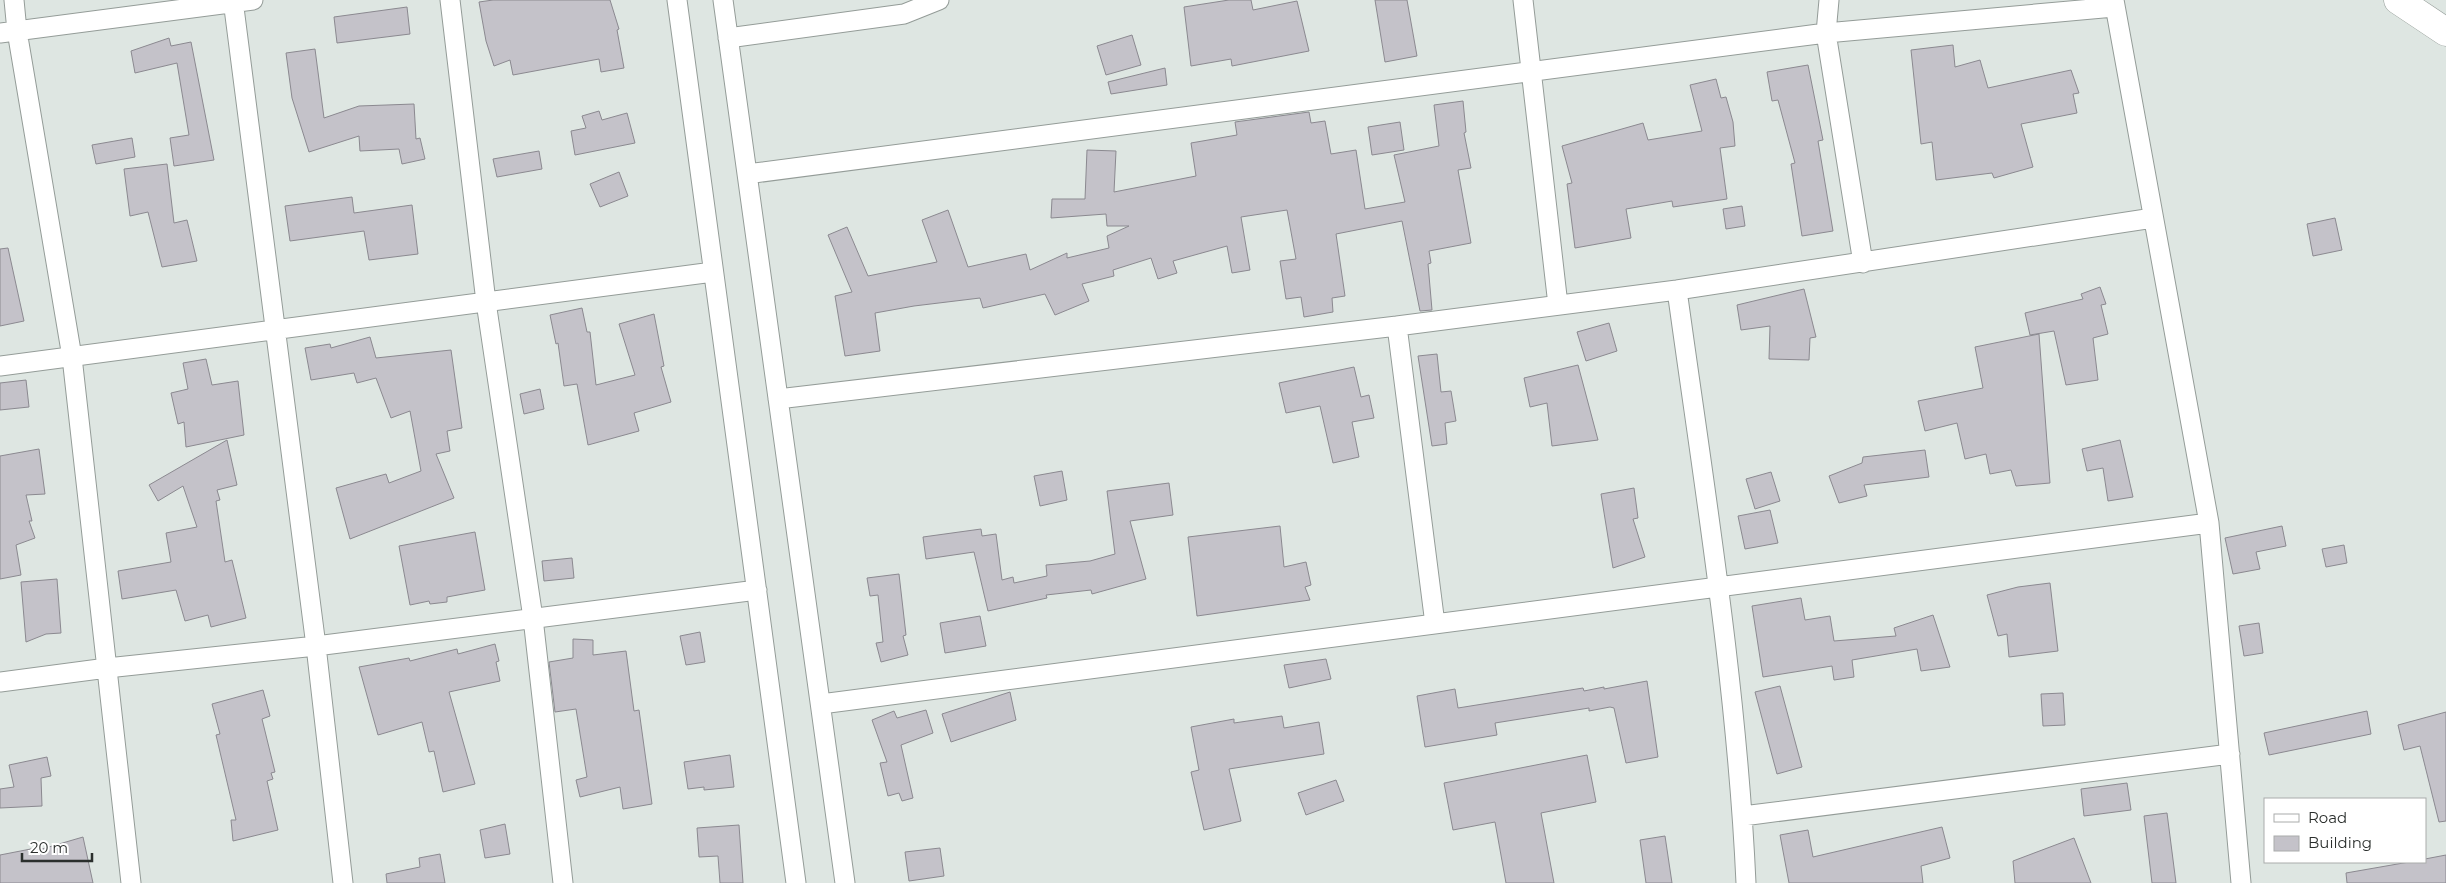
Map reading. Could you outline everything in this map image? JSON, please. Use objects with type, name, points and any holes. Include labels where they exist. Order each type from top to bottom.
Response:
[{"type":"highway","points":[[2398,0],[2446,32]]},
{"type":"street","points":[[14,0],[8,32],[72,357],[131,883]]},
{"type":"street","points":[[8,32],[233,1],[253,0]]},
{"type":"street","points":[[450,0],[486,302],[533,618],[562,883]]},
{"type":"street","points":[[676,0],[796,883]]},
{"type":"street","points":[[723,0],[845,883]]},
{"type":"street","points":[[728,38],[904,14],[939,0]]},
{"type":"street","points":[[1522,0],[1558,305]]},
{"type":"street","points":[[1829,0],[1826,33],[1863,263]]},
{"type":"street","points":[[233,1],[316,646],[343,883]]},
{"type":"street","points":[[747,174],[1826,33],[2114,3],[2209,523],[2242,883]]},
{"type":"street","points":[[778,399],[1397,326],[1677,290],[2153,218]]},
{"type":"street","points":[[0,366],[713,272]]},
{"type":"street","points":[[1677,290],[1718,587],[1743,816],[1746,883]]},
{"type":"street","points":[[1397,326],[1435,624]]},
{"type":"street","points":[[821,704],[2209,523]]},
{"type":"street","points":[[0,682],[107,668],[316,646],[757,590]]},
{"type":"street","points":[[1743,816],[2230,754]]},
{"type":"building","points":[[493,0],[610,0],[619,29],[617,30],[624,68],[601,72],[599,59],[513,75],[510,60],[494,66],[486,41],[479,2]]},
{"type":"building","points":[[1229,0],[1251,0],[1253,10],[1297,1],[1309,51],[1232,66],[1231,59],[1191,66],[1184,7]]},
{"type":"building","points":[[1375,0],[1407,0],[1417,56],[1385,62]]},
{"type":"building","points":[[407,7],[410,34],[337,43],[334,17]]},
{"type":"building","points":[[1132,35],[1141,65],[1106,75],[1097,46]]},
{"type":"building","points":[[169,38],[171,46],[191,42],[214,160],[174,166],[170,138],[189,135],[177,63],[135,73],[131,51]]},
{"type":"building","points":[[1953,45],[1955,67],[1980,60],[1988,88],[2071,70],[2079,93],[2073,94],[2077,113],[2021,124],[2033,167],[1994,178],[1992,173],[1936,180],[1932,142],[1921,144],[1911,50]]},
{"type":"building","points":[[315,49],[324,118],[359,106],[414,104],[416,139],[420,138],[425,159],[402,164],[399,149],[360,151],[359,136],[309,152],[292,98],[286,53]]},
{"type":"building","points":[[1808,65],[1823,140],[1818,141],[1833,231],[1802,236],[1791,164],[1795,163],[1778,100],[1772,101],[1767,72]]},
{"type":"building","points":[[1165,68],[1167,85],[1111,94],[1108,82]]},
{"type":"building","points":[[1716,79],[1721,98],[1726,97],[1733,122],[1735,146],[1720,148],[1727,199],[1673,207],[1672,201],[1626,209],[1631,238],[1575,248],[1567,184],[1572,183],[1562,146],[1643,123],[1648,140],[1702,131],[1690,85]]},
{"type":"building","points":[[1463,101],[1466,132],[1464,133],[1471,168],[1458,170],[1471,243],[1429,251],[1431,263],[1428,264],[1432,310],[1420,311],[1402,221],[1336,234],[1345,296],[1332,298],[1333,312],[1304,317],[1301,297],[1286,299],[1280,261],[1296,259],[1287,210],[1241,217],[1250,270],[1232,273],[1227,246],[1173,261],[1177,273],[1158,279],[1151,258],[1113,270],[1114,276],[1082,284],[1089,301],[1055,315],[1045,294],[983,308],[980,298],[875,313],[880,351],[845,356],[835,296],[852,292],[828,235],[847,227],[868,276],[937,262],[922,220],[948,210],[968,267],[1026,254],[1030,270],[1067,253],[1067,258],[1109,248],[1107,236],[1129,226],[1107,226],[1106,214],[1051,218],[1052,199],[1085,199],[1087,150],[1116,151],[1114,192],[1196,176],[1191,143],[1237,135],[1235,122],[1309,112],[1311,123],[1325,121],[1331,154],[1356,150],[1365,209],[1405,202],[1394,155],[1439,146],[1434,105]]},
{"type":"building","points":[[599,111],[602,120],[627,113],[635,143],[575,155],[571,131],[586,128],[582,116]]},
{"type":"building","points":[[1400,122],[1404,150],[1372,155],[1368,127]]},
{"type":"building","points":[[132,138],[135,157],[96,164],[92,145]]},
{"type":"building","points":[[539,151],[542,169],[497,177],[493,159]]},
{"type":"building","points":[[167,164],[174,223],[187,220],[197,261],[162,267],[148,212],[130,216],[124,169]]},
{"type":"building","points":[[619,172],[628,196],[600,207],[590,184]]},
{"type":"building","points":[[352,197],[354,213],[412,205],[418,254],[369,260],[364,231],[290,241],[285,206]]},
{"type":"building","points":[[1742,206],[1745,226],[1726,229],[1723,209]]},
{"type":"building","points":[[2335,218],[2342,250],[2313,256],[2307,224]]},
{"type":"building","points":[[8,248],[24,321],[0,326],[0,249]]},
{"type":"building","points":[[2100,287],[2106,304],[2101,305],[2108,334],[2093,338],[2098,380],[2066,385],[2054,331],[2030,335],[2025,313],[2083,299],[2081,294]]},
{"type":"building","points":[[1804,289],[1816,337],[1810,338],[1809,360],[1769,359],[1770,326],[1741,330],[1737,305]]},
{"type":"building","points":[[582,308],[587,332],[590,332],[596,385],[635,375],[619,324],[654,314],[664,366],[661,367],[671,402],[634,413],[639,431],[588,445],[577,384],[564,386],[558,343],[556,344],[550,315]]},
{"type":"building","points":[[1609,323],[1617,351],[1586,361],[1577,332]]},
{"type":"building","points":[[2039,334],[2050,483],[2016,486],[2011,470],[1990,474],[1986,454],[1965,459],[1957,423],[1925,431],[1918,401],[1983,388],[1975,347]]},
{"type":"building","points":[[370,337],[376,358],[451,350],[462,428],[447,431],[450,451],[436,454],[454,498],[350,539],[336,488],[386,474],[389,483],[421,471],[410,411],[391,418],[376,378],[357,383],[354,373],[311,380],[305,348],[330,344],[331,348]]},
{"type":"building","points":[[1437,354],[1441,392],[1451,391],[1456,421],[1445,423],[1447,444],[1432,446],[1418,356]]},
{"type":"building","points":[[206,359],[212,385],[238,381],[244,435],[186,447],[184,422],[178,424],[171,393],[188,389],[183,363]]},
{"type":"building","points":[[1578,365],[1598,440],[1552,446],[1547,403],[1530,407],[1524,378]]},
{"type":"building","points":[[1354,367],[1361,397],[1369,395],[1374,418],[1352,422],[1359,457],[1333,463],[1320,406],[1286,413],[1279,383]]},
{"type":"building","points":[[26,380],[29,407],[0,410],[0,383]]},
{"type":"building","points":[[540,389],[544,409],[524,414],[520,394]]},
{"type":"building","points":[[227,440],[237,485],[217,490],[220,500],[216,501],[225,562],[232,560],[246,618],[211,627],[208,615],[185,621],[176,590],[122,599],[118,571],[171,562],[166,533],[197,527],[183,486],[158,501],[149,485]]},
{"type":"building","points":[[2120,440],[2133,497],[2108,501],[2103,468],[2087,471],[2082,449]]},
{"type":"building","points":[[39,449],[45,494],[26,495],[32,521],[29,521],[35,538],[16,545],[21,575],[0,579],[0,456]]},
{"type":"building","points":[[1925,450],[1929,477],[1864,485],[1867,496],[1839,503],[1829,476],[1862,463],[1863,457]]},
{"type":"building","points":[[1062,471],[1067,500],[1040,506],[1034,476]]},
{"type":"building","points":[[1771,472],[1780,501],[1755,509],[1746,479]]},
{"type":"building","points":[[1169,483],[1173,515],[1130,521],[1146,579],[1092,594],[1091,590],[1046,595],[1047,598],[988,611],[974,552],[926,559],[923,537],[981,529],[982,536],[996,534],[1002,580],[1013,577],[1014,583],[1047,576],[1046,565],[1090,561],[1115,554],[1107,491]]},
{"type":"building","points":[[1634,488],[1638,518],[1633,519],[1645,557],[1613,568],[1601,494]]},
{"type":"building","points":[[1770,510],[1778,543],[1745,549],[1738,516]]},
{"type":"building","points":[[1280,526],[1284,567],[1306,562],[1311,585],[1305,587],[1310,600],[1197,616],[1188,537]]},
{"type":"building","points":[[2282,526],[2286,546],[2256,552],[2260,569],[2233,574],[2225,538]]},
{"type":"building","points":[[475,532],[485,590],[447,597],[447,602],[430,604],[429,601],[410,605],[399,546]]},
{"type":"building","points":[[2344,545],[2347,563],[2326,567],[2322,549]]},
{"type":"building","points":[[572,558],[574,578],[544,581],[542,561]]},
{"type":"building","points":[[899,574],[906,635],[903,636],[908,655],[881,662],[876,643],[883,642],[878,595],[870,596],[867,578]]},
{"type":"building","points":[[57,579],[61,633],[46,634],[26,642],[21,582]]},
{"type":"building","points":[[2050,583],[2058,651],[2009,657],[2007,634],[1998,636],[1987,595],[2018,587]]},
{"type":"building","points":[[1801,598],[1805,620],[1830,616],[1834,641],[1896,636],[1894,628],[1933,615],[1950,667],[1921,671],[1917,649],[1852,660],[1854,677],[1834,680],[1832,666],[1763,677],[1752,606]]},
{"type":"building","points":[[980,616],[986,646],[945,653],[940,623]]},
{"type":"building","points":[[2259,623],[2263,653],[2244,656],[2239,626]]},
{"type":"building","points":[[700,632],[705,662],[686,665],[680,636]]},
{"type":"building","points":[[573,639],[593,640],[593,655],[626,651],[634,711],[639,710],[652,804],[623,809],[620,787],[580,797],[576,780],[587,777],[576,709],[555,712],[549,662],[573,658]]},
{"type":"building","points":[[495,644],[499,661],[496,662],[500,681],[449,692],[475,784],[443,792],[434,751],[429,752],[422,722],[378,735],[359,667],[409,658],[410,661],[457,649],[458,654]]},
{"type":"building","points":[[1326,659],[1331,679],[1289,688],[1284,665]]},
{"type":"building","points":[[1647,681],[1658,757],[1626,763],[1614,708],[1610,707],[1589,711],[1589,708],[1495,723],[1497,735],[1425,747],[1417,696],[1455,689],[1458,708],[1583,688],[1584,691],[1604,687],[1604,689]]},
{"type":"building","points":[[1780,686],[1802,767],[1777,774],[1755,692]]},
{"type":"building","points":[[263,690],[270,716],[262,719],[275,772],[271,773],[273,779],[267,781],[278,830],[233,841],[231,820],[236,820],[216,735],[220,734],[212,704]]},
{"type":"building","points":[[1010,692],[1016,720],[951,742],[942,714]]},
{"type":"building","points":[[2063,693],[2065,725],[2043,726],[2041,694]]},
{"type":"building","points":[[926,710],[933,733],[901,745],[913,798],[902,801],[899,793],[888,796],[880,763],[887,762],[872,720],[894,711],[897,718]]},
{"type":"building","points":[[2367,711],[2371,734],[2269,755],[2264,733]]},
{"type":"building","points":[[2446,712],[2446,821],[2439,822],[2420,746],[2404,750],[2398,725]]},
{"type":"building","points":[[1282,716],[1284,728],[1319,722],[1324,754],[1229,769],[1241,821],[1204,830],[1191,772],[1199,770],[1191,727],[1234,719],[1234,723]]},
{"type":"building","points":[[730,755],[734,787],[704,790],[704,787],[688,789],[684,762]]},
{"type":"building","points":[[1587,755],[1596,802],[1541,813],[1554,883],[1506,883],[1495,822],[1453,830],[1444,783]]},
{"type":"building","points":[[47,757],[51,776],[41,778],[42,806],[0,808],[0,789],[14,787],[9,765]]},
{"type":"building","points":[[1336,780],[1344,801],[1306,815],[1298,793]]},
{"type":"building","points":[[2127,783],[2131,810],[2084,816],[2081,789]]},
{"type":"building","points":[[2167,813],[2176,883],[2152,883],[2144,816]]},
{"type":"building","points":[[505,824],[510,854],[485,858],[480,830]]},
{"type":"building","points":[[739,825],[743,883],[720,883],[718,856],[699,857],[697,828]]},
{"type":"building","points":[[1942,827],[1950,858],[1921,866],[1923,883],[1789,883],[1780,835],[1808,830],[1813,857]]},
{"type":"building","points":[[1665,836],[1672,883],[1646,883],[1640,840]]},
{"type":"building","points":[[83,837],[93,883],[0,883],[0,855],[41,847],[42,849]]},
{"type":"building","points":[[2074,838],[2091,883],[2015,883],[2013,861]]},
{"type":"building","points":[[940,848],[944,876],[909,881],[905,852]]},
{"type":"building","points":[[440,854],[445,883],[387,883],[386,874],[420,867],[419,858]]},
{"type":"building","points":[[2446,855],[2446,883],[2347,883],[2346,873],[2403,863],[2426,863],[2426,859]]}]
